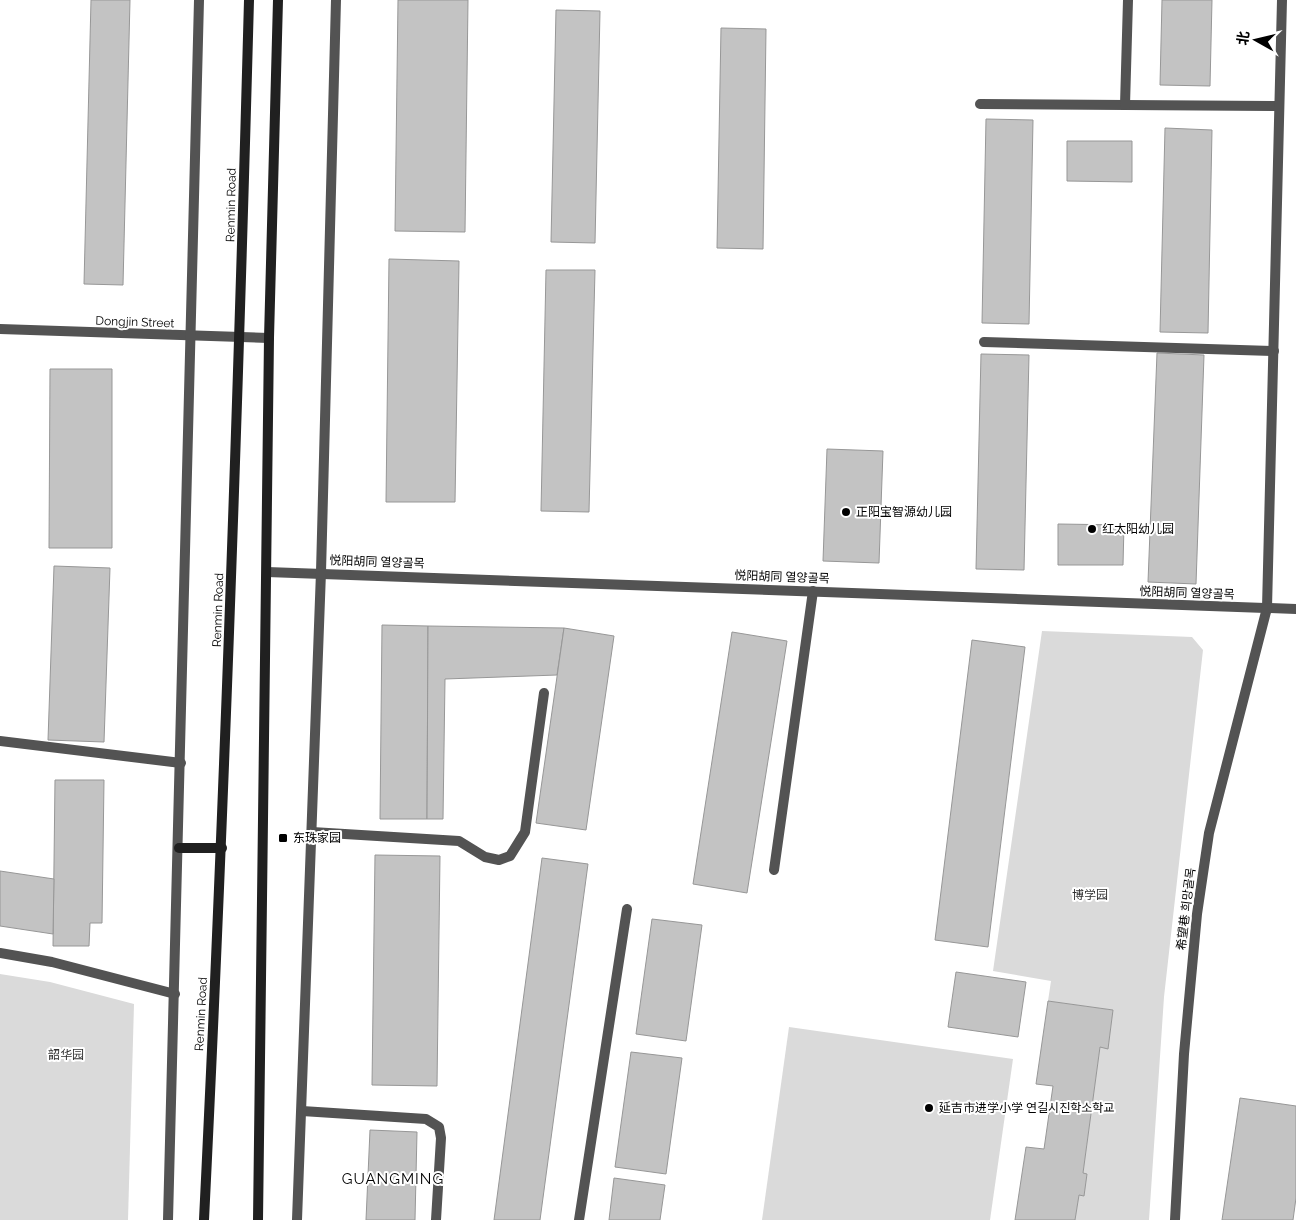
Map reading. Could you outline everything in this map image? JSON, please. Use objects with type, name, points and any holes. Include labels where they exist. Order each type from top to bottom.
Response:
[{"type":"main road","name":"Renmin Road","points":[[204,1220],[222,848],[240,338],[248,0]]},
{"type":"main road","points":[[258,1220],[269,338],[278,0]]},
{"type":"main road","points":[[179,848],[222,848]]},
{"type":"street","points":[[168,1220],[179,848],[199,0]]},
{"type":"street","points":[[298,1220],[321,572],[336,0]]},
{"type":"street","points":[[1126,105],[1128,0]]},
{"type":"street","name":"希望巷 희망골목","points":[[1175,1220],[1184,1054],[1197,914],[1208,833],[1267,608],[1282,0]]},
{"type":"street","points":[[980,104],[1279,106]]},
{"type":"street","name":"Dongjin Street","points":[[0,329],[191,337],[269,338]]},
{"type":"street","points":[[984,342],[1274,351]]},
{"type":"street","name":"悦阳胡同 열양골목","points":[[267,572],[321,572],[1296,609]]},
{"type":"street","points":[[774,870],[814,591]]},
{"type":"street","points":[[312,832],[459,841],[485,857],[499,860],[510,856],[525,832],[544,693]]},
{"type":"street","points":[[0,742],[181,763]]},
{"type":"street","points":[[579,1220],[627,909]]},
{"type":"street","points":[[0,953],[52,962],[175,994]]},
{"type":"street","points":[[302,1111],[426,1119],[439,1127],[441,1138],[436,1220]]},
{"type":"green space","name":"博学园","points":[[1042,631],[1192,637],[1203,650],[1164,997],[1149,1220],[1075,1220],[1079,1195],[1084,1195],[1087,1174],[1083,1173],[1100,1047],[1108,1048],[1113,1010],[1048,1001],[1051,981],[993,971]]},
{"type":"green space","name":"韶华园","points":[[0,974],[50,982],[134,1004],[128,1220],[0,1220]]},
{"type":"green space","points":[[789,1027],[1013,1059],[990,1220],[762,1220]]},
{"type":"building","points":[[91,0],[130,0],[123,285],[84,284]]},
{"type":"building","points":[[398,0],[468,0],[465,232],[395,231]]},
{"type":"building","points":[[1162,0],[1212,0],[1210,86],[1160,85]]},
{"type":"building","points":[[556,10],[600,11],[595,243],[551,242]]},
{"type":"building","points":[[721,28],[766,29],[763,249],[717,248]]},
{"type":"building","points":[[986,119],[1033,120],[1029,324],[982,323]]},
{"type":"building","points":[[1165,128],[1212,130],[1208,333],[1160,332]]},
{"type":"building","points":[[1067,141],[1132,141],[1132,182],[1067,181]]},
{"type":"building","points":[[389,259],[459,261],[455,502],[386,502]]},
{"type":"building","points":[[546,270],[595,270],[589,512],[541,511]]},
{"type":"building","points":[[1157,353],[1204,355],[1196,584],[1148,582]]},
{"type":"building","points":[[981,354],[1029,355],[1024,570],[976,569]]},
{"type":"building","points":[[50,369],[112,369],[112,548],[49,548]]},
{"type":"building","points":[[827,449],[883,451],[879,563],[823,561]]},
{"type":"building","points":[[1058,524],[1124,525],[1123,565],[1058,565]]},
{"type":"building","points":[[54,566],[110,568],[104,742],[48,740]]},
{"type":"building","points":[[382,625],[428,626],[427,819],[380,819]]},
{"type":"building","points":[[428,626],[564,628],[557,675],[445,679],[443,819],[427,819]]},
{"type":"building","points":[[564,628],[614,636],[586,830],[536,823]]},
{"type":"building","points":[[732,632],[787,641],[747,893],[693,884]]},
{"type":"building","points":[[972,640],[1025,647],[988,947],[935,940]]},
{"type":"building","points":[[55,780],[104,780],[102,923],[90,923],[89,946],[53,946]]},
{"type":"building","points":[[375,855],[440,856],[437,1086],[372,1085]]},
{"type":"building","points":[[542,858],[588,864],[540,1220],[494,1220]]},
{"type":"building","points":[[0,871],[54,879],[53,934],[0,926]]},
{"type":"building","points":[[652,919],[702,925],[686,1041],[636,1034]]},
{"type":"building","points":[[956,972],[1026,982],[1018,1037],[948,1027]]},
{"type":"building","points":[[1048,1001],[1113,1010],[1108,1049],[1100,1047],[1083,1173],[1087,1174],[1084,1196],[1079,1195],[1075,1220],[1015,1220],[1026,1147],[1044,1149],[1053,1086],[1036,1084]]},
{"type":"building","points":[[631,1052],[682,1058],[666,1174],[615,1167]]},
{"type":"building","points":[[1240,1098],[1296,1106],[1296,1198],[1293,1220],[1222,1220]]},
{"type":"building","points":[[370,1130],[417,1132],[415,1220],[366,1220]]},
{"type":"building","points":[[614,1178],[665,1185],[660,1220],[609,1220]]},
{"type":"place","name":"正阳宝智源幼儿园","points":[[846,512]]},
{"type":"place","name":"红太阳幼儿园","points":[[1092,529]]},
{"type":"place","name":"东珠家园","points":[[283,838]]},
{"type":"place","name":"延吉市进学小学 연길시진학소학교","points":[[929,1108]]},
{"type":"district","name":"GUANGMING","points":[[393,1179]]}]
